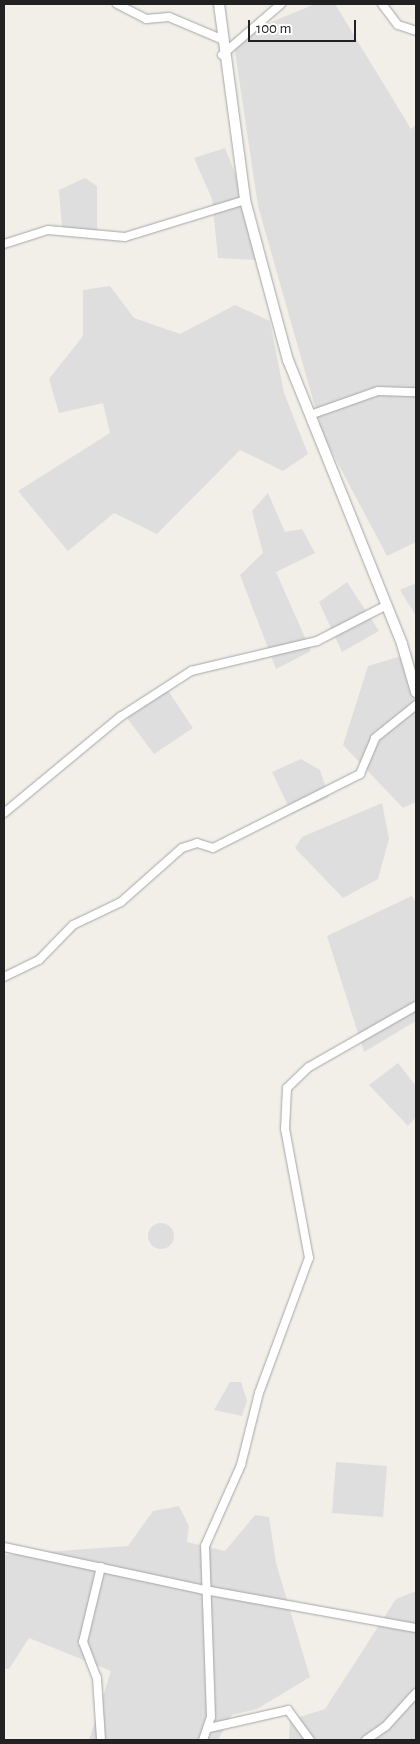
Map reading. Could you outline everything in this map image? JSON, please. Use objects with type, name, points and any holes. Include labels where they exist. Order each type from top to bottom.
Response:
[{"type":"street","points":[[117,4],[151,20],[169,17],[221,39]]},
{"type":"street","points":[[219,4],[222,55],[245,200],[288,360],[387,605],[412,661],[416,692]]},
{"type":"street","points":[[222,55],[281,4]]},
{"type":"street","points":[[382,4],[398,25],[416,31]]},
{"type":"street","points":[[4,244],[48,230],[125,237],[245,200]]},
{"type":"street","points":[[310,414],[378,391],[416,392]]},
{"type":"street","points":[[4,813],[120,717],[191,671],[317,641],[387,605]]},
{"type":"street","points":[[4,977],[39,960],[72,925],[121,902],[182,848],[197,843],[213,848],[360,774],[375,738],[416,705]]},
{"type":"street","points":[[203,1740],[209,1728],[210,1591],[205,1561],[209,1530],[241,1465],[259,1393],[309,1258],[285,1129],[287,1088],[309,1067],[416,1006]]},
{"type":"street","points":[[4,1547],[210,1591],[416,1628]]},
{"type":"street","points":[[101,1567],[83,1642],[97,1678],[101,1740]]},
{"type":"street","points":[[366,1740],[386,1726],[416,1693]]},
{"type":"street","points":[[209,1728],[288,1710],[310,1740]]},
{"type":"shaded area","points":[[315,4],[335,4],[411,129],[416,125],[416,542],[387,556],[323,435],[258,206],[233,38]]},
{"type":"shaded area","points":[[225,148],[237,178],[257,260],[218,258],[212,199],[194,158]]},
{"type":"shaded area","points":[[85,178],[97,186],[97,233],[62,227],[59,190]]},
{"type":"shaded area","points":[[110,286],[134,318],[180,334],[235,305],[270,321],[284,393],[308,454],[283,471],[240,450],[157,534],[114,513],[68,551],[18,491],[110,433],[103,403],[59,413],[49,379],[83,336],[83,290]]},
{"type":"shaded area","points":[[268,493],[285,532],[302,529],[315,553],[276,572],[311,651],[276,669],[240,575],[263,553],[252,511]]},
{"type":"shaded area","points":[[347,582],[379,631],[342,652],[319,602]]},
{"type":"shaded area","points":[[416,583],[416,616],[400,590]]},
{"type":"shaded area","points":[[411,653],[416,671],[416,802],[403,808],[343,745],[368,666]]},
{"type":"shaded area","points":[[167,689],[193,728],[154,754],[127,718]]},
{"type":"shaded area","points":[[301,759],[320,770],[329,797],[292,814],[272,772]]},
{"type":"shaded area","points":[[382,803],[389,839],[378,879],[343,898],[295,848],[302,837]]},
{"type":"shaded area","points":[[412,896],[416,903],[416,1021],[364,1052],[327,936]]},
{"type":"shaded area","points":[[398,1063],[416,1086],[416,1117],[408,1126],[369,1085]]},
{"type":"shaded area","points":[[161,1223],[170,1227],[174,1236],[170,1245],[161,1249],[152,1245],[148,1236],[152,1227]]},
{"type":"shaded area","points":[[230,1382],[241,1382],[247,1401],[242,1416],[214,1410]]},
{"type":"shaded area","points":[[336,1462],[387,1466],[383,1517],[332,1513]]},
{"type":"shaded area","points":[[179,1506],[189,1526],[187,1542],[225,1551],[255,1515],[269,1517],[276,1563],[310,1677],[257,1709],[232,1715],[218,1740],[89,1740],[111,1671],[29,1638],[9,1669],[4,1669],[4,1555],[128,1546],[153,1511]]},
{"type":"shaded area","points":[[416,1591],[416,1740],[289,1740],[290,1720],[325,1709],[396,1599]]}]
